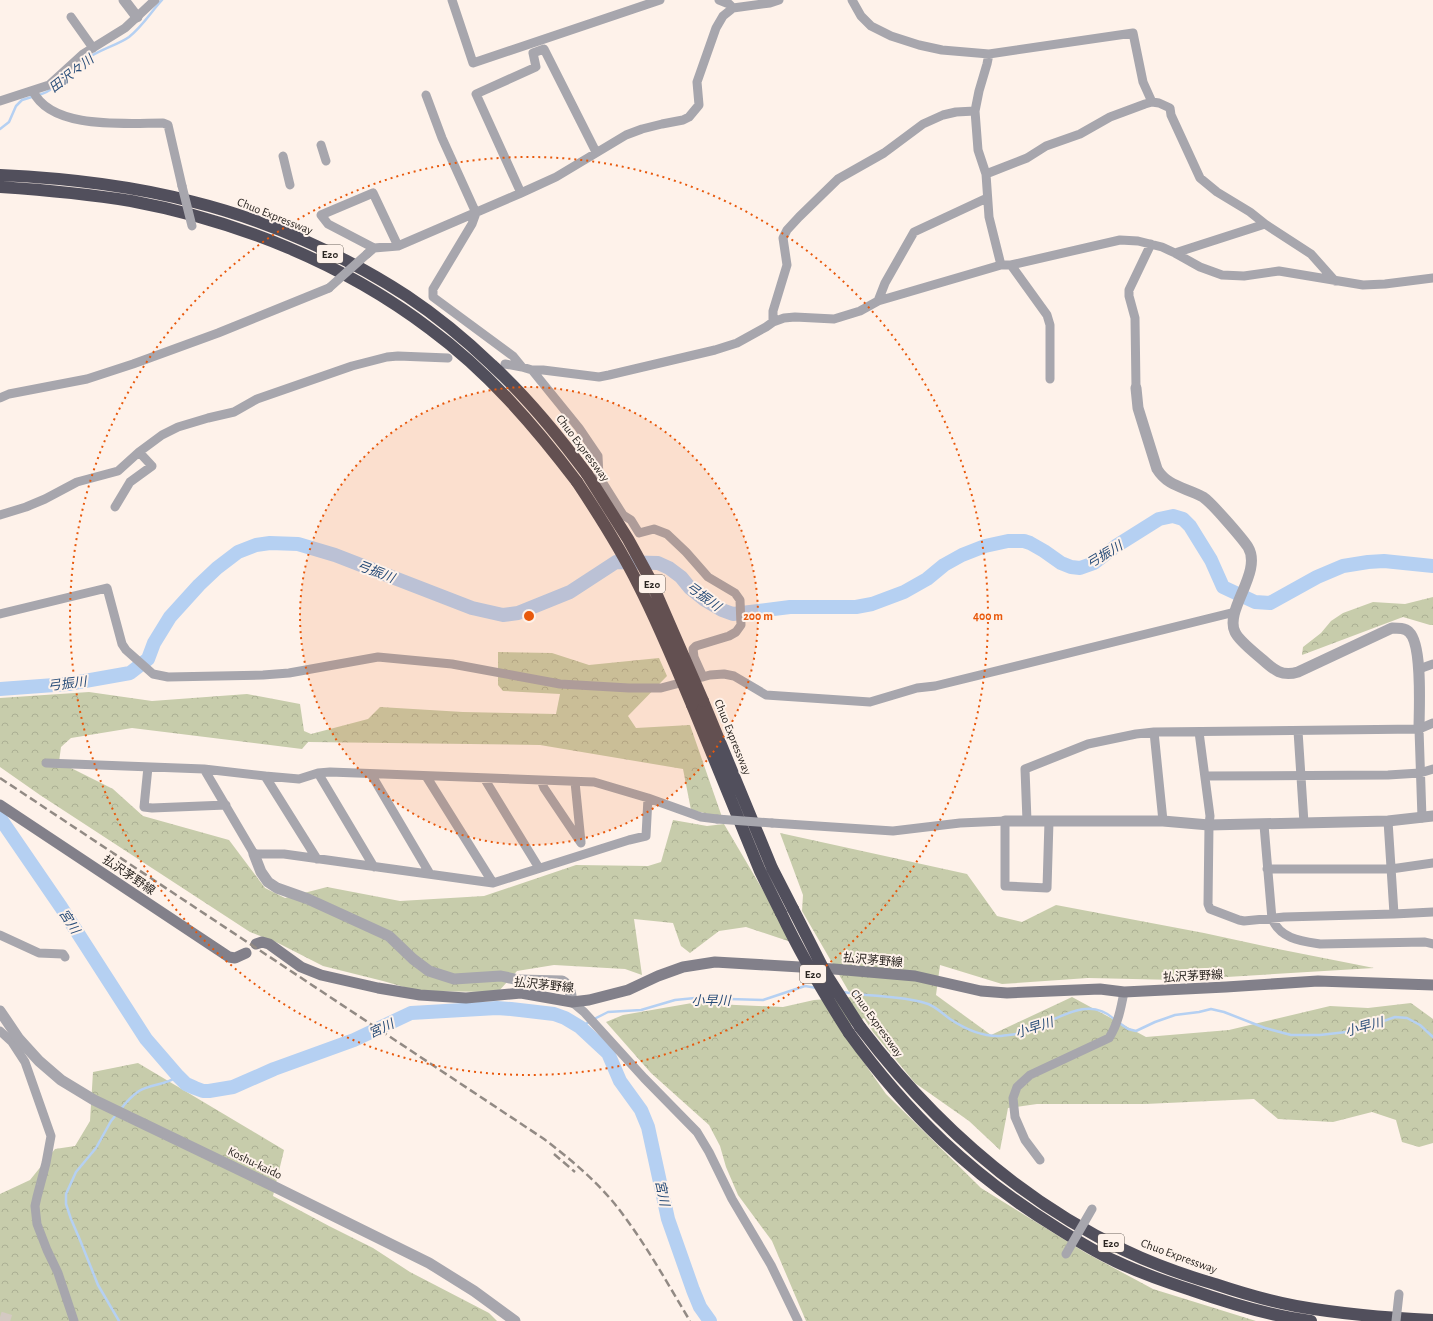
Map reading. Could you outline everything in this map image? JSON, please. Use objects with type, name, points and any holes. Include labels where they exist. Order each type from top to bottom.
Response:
[{"type":"highway","name":"Chuo Expressway","points":[[0,175],[55,178],[118,186],[194,202],[241,216],[282,231],[367,272],[407,296],[467,342],[494,366],[523,396],[567,446],[588,474],[628,538],[650,579],[698,703],[760,871],[860,1027],[925,1104],[988,1163],[1017,1185],[1057,1212],[1124,1250],[1189,1276],[1242,1293],[1296,1306],[1352,1314],[1433,1320]]},
{"type":"highway","name":"Chuo Expressway","points":[[0,187],[69,193],[131,201],[196,216],[239,229],[277,243],[323,264],[399,307],[430,329],[458,351],[508,399],[558,456],[577,482],[598,513],[639,585],[698,703]]},
{"type":"highway","name":"Chuo Expressway","points":[[787,911],[799,950],[816,981],[849,1033],[890,1087],[915,1114],[980,1175],[1036,1215],[1088,1247],[1144,1274],[1239,1306],[1268,1314],[1312,1321]]},
{"type":"main road","name":"払沢茅野線","points":[[0,805],[229,957],[235,958],[246,953]]},
{"type":"main road","name":"払沢茅野線","points":[[256,944],[262,942],[269,944],[301,967],[321,975],[378,988],[420,995],[466,998],[521,993],[572,1002],[589,1000],[628,990],[658,976],[683,967],[715,962],[834,969],[915,976],[981,991],[1007,993],[1100,989],[1124,992],[1318,981],[1433,985]]},
{"type":"street","points":[[124,0],[137,17]]},
{"type":"street","points":[[0,101],[35,95],[49,85],[83,54],[125,28],[155,0]]},
{"type":"street","points":[[452,0],[473,63],[660,0]]},
{"type":"street","points":[[719,0],[733,8]]},
{"type":"street","points":[[0,398],[9,394],[87,379],[133,364],[218,333],[329,288],[370,251],[398,246],[521,193],[556,177],[626,135],[642,129],[683,120],[688,117],[699,104],[697,82],[716,28],[723,16],[733,8],[770,3],[779,0]]},
{"type":"street","points":[[852,0],[861,16],[871,26],[891,36],[919,46],[942,50],[988,54],[1133,34],[1144,82],[1152,102]]},
{"type":"street","points":[[71,17],[93,48]]},
{"type":"street","points":[[521,193],[476,94],[536,67],[533,53],[544,49],[596,152]]},
{"type":"street","points":[[988,54],[988,64],[979,92],[975,111],[978,150],[986,174],[989,217],[1001,265]]},
{"type":"street","points":[[426,94],[442,138],[476,213],[472,224],[433,289],[434,297],[513,356],[522,367]]},
{"type":"street","points":[[35,95],[47,108],[56,113],[78,120],[168,124],[192,226]]},
{"type":"street","points":[[986,174],[1026,158],[1046,146],[1080,134],[1110,117],[1152,102],[1159,103],[1170,108],[1200,178],[1217,192],[1250,212],[1265,224],[1311,254],[1335,281]]},
{"type":"street","points":[[773,322],[773,311],[787,265],[783,238],[787,230],[795,221],[838,179],[884,153],[923,124],[943,115],[956,112],[975,111]]},
{"type":"street","points":[[321,145],[326,161]]},
{"type":"street","points":[[283,156],[290,185]]},
{"type":"street","points":[[370,251],[328,224],[321,215],[373,193],[398,246]]},
{"type":"street","points":[[878,301],[885,282],[914,232],[987,198]]},
{"type":"street","points":[[1175,253],[1265,224]]},
{"type":"street","points":[[505,364],[532,370],[599,377],[609,376],[737,343],[773,322],[795,317],[834,319],[860,311],[878,301],[1001,265],[1011,265],[1120,240],[1138,241],[1151,244],[1175,253],[1200,267],[1222,275],[1244,276],[1279,271],[1335,281],[1371,284],[1385,284],[1433,278]]},
{"type":"street","points":[[46,763],[204,769],[299,779],[318,773],[594,782],[648,798],[701,817],[893,831],[960,823],[1005,820],[1163,821],[1209,825],[1264,825],[1388,821],[1427,817],[1420,772],[1419,668],[1415,641],[1410,632],[1401,628],[1392,628],[1290,675],[1282,674],[1274,670],[1235,632],[1233,624],[1235,612],[1251,568],[1251,557],[1248,548],[1204,498],[1169,482],[1162,477],[1157,468],[1138,408],[1136,388],[1135,318],[1129,296],[1129,290],[1151,244]]},
{"type":"street","points":[[1011,265],[1047,315],[1050,325],[1050,379]]},
{"type":"street","points":[[0,515],[39,502],[77,482],[118,471],[139,452],[162,435],[208,418],[234,412],[257,399],[352,366],[387,357],[448,358]]},
{"type":"street","points":[[532,370],[579,428],[598,456],[599,477],[623,515],[631,520],[639,533],[654,529],[667,534],[686,552],[708,577],[735,593],[740,600],[741,625],[736,632],[729,636],[696,646],[693,649],[694,658],[703,677]]},
{"type":"street","points":[[115,507],[130,482],[152,466],[139,452]]},
{"type":"street","points":[[0,614],[107,588],[122,644],[126,650],[153,674],[168,677],[289,673],[378,657],[452,664],[560,684],[628,688],[661,688],[710,675],[734,676],[766,695],[870,702],[917,688],[935,686],[1235,612]]},
{"type":"street","points":[[1419,668],[1433,664]]},
{"type":"street","points":[[1026,821],[1025,770],[1088,744],[1136,734],[1154,732],[1419,729],[1433,723]]},
{"type":"street","points":[[1298,731],[1304,823]]},
{"type":"street","points":[[1154,732],[1163,821]]},
{"type":"street","points":[[1199,732],[1210,816],[1208,904],[1210,908],[1244,921],[1284,917],[1433,912]]},
{"type":"street","points":[[148,767],[144,807],[226,805]]},
{"type":"street","points":[[204,769],[254,854],[261,872],[268,882],[277,888],[308,898],[389,936],[429,971],[454,979],[501,976],[519,980],[562,981],[566,983],[571,994],[572,1002],[584,1012],[644,1078],[698,1132],[732,1199],[771,1265],[798,1321]]},
{"type":"street","points":[[1205,776],[1388,775],[1420,772],[1433,769]]},
{"type":"street","points":[[318,773],[374,867]]},
{"type":"street","points":[[371,774],[430,874]]},
{"type":"street","points":[[265,776],[317,859]]},
{"type":"street","points":[[426,776],[493,883]]},
{"type":"street","points":[[484,778],[539,868]]},
{"type":"street","points":[[542,780],[544,788],[581,843],[586,854]]},
{"type":"street","points":[[575,782],[581,843]]},
{"type":"street","points":[[254,854],[284,854],[493,883],[646,836],[648,798]]},
{"type":"street","points":[[1005,820],[1005,886],[1048,888],[1049,821]]},
{"type":"street","points":[[1388,821],[1394,914]]},
{"type":"street","points":[[1264,825],[1272,919],[1275,926],[1288,937],[1304,942],[1320,944],[1425,942],[1433,944]]},
{"type":"street","points":[[1267,869],[1391,869],[1433,863]]},
{"type":"street","points":[[0,935],[39,953],[63,954],[65,957]]},
{"type":"street","points":[[1040,1160],[1025,1140],[1014,1117],[1013,1098],[1017,1087],[1030,1075],[1109,1038],[1116,1027],[1124,992]]},
{"type":"street","name":"Koshu-kaido","points":[[0,1011],[3,1029],[61,1080],[94,1100],[429,1263],[474,1291],[515,1321]]},
{"type":"street","points":[[3,1029],[25,1062],[51,1136],[46,1163],[36,1197],[35,1206],[37,1224],[58,1273],[74,1321]]},
{"type":"street","points":[[1064,1257],[1092,1209]]},
{"type":"street","points":[[1396,1321],[1399,1292]]},
{"type":"green space","points":[[1433,597],[1433,625],[1403,617],[1302,655],[1303,647],[1321,633],[1331,621],[1343,613],[1373,602],[1405,604]]},
{"type":"green space","points":[[498,652],[552,653],[589,665],[659,658],[667,676],[628,716],[636,728],[690,725],[722,817],[691,810],[683,769],[540,745],[308,742],[302,749],[132,728],[71,738],[61,747],[59,762],[113,789],[143,816],[229,840],[265,888],[285,898],[327,887],[400,901],[484,896],[576,865],[648,866],[661,862],[673,820],[707,826],[724,824],[794,943],[746,927],[719,931],[690,953],[681,946],[673,923],[634,919],[642,975],[625,969],[554,965],[517,971],[498,992],[418,991],[323,966],[278,943],[250,932],[40,795],[0,767],[0,698],[89,692],[152,701],[247,694],[300,704],[304,731],[311,734],[368,719],[380,707],[463,712],[556,714],[560,694],[503,691],[498,685]]},
{"type":"green space","points":[[780,833],[967,874],[997,916],[1022,922],[1056,905],[1204,933],[1374,968],[1177,980],[1088,978],[1002,984],[940,965],[936,995],[991,1035],[1072,997],[1146,1037],[1229,1030],[1330,1006],[1368,1008],[1411,1003],[1433,1019],[1433,1143],[1419,1147],[1402,1142],[1396,1120],[1372,1112],[1333,1122],[1278,1119],[1254,1099],[1145,1104],[1037,1104],[1008,1108],[1000,1150],[969,1121],[915,1083],[873,1032],[864,1018],[841,1030],[886,1094],[981,1188],[1086,1253],[1153,1289],[1256,1321],[806,1321],[772,1241],[738,1195],[726,1167],[720,1146],[709,1125],[651,1073],[606,1022],[623,1015],[692,1003],[783,1007],[814,1000],[852,997],[802,911],[803,895]]},
{"type":"green space","points":[[138,1063],[284,1150],[273,1196],[373,1248],[410,1272],[489,1313],[497,1321],[0,1321],[0,1194],[30,1180],[55,1149],[75,1146],[90,1121],[93,1072]]},
{"type":"waterway","name":"田沢々川","points":[[39,95],[52,89],[90,56],[129,37],[162,0]]},
{"type":"waterway","name":"田沢々川","points":[[0,129],[9,122],[16,106],[22,100],[35,96]]},
{"type":"waterway","name":"弓振川","points":[[0,689],[68,684],[130,673],[148,659],[154,643],[170,617],[199,585],[217,568],[238,552],[256,545],[270,543],[298,544],[335,555],[472,608],[503,615],[518,613],[570,592],[616,562],[658,563],[669,568],[681,577],[690,588],[705,600],[722,610],[733,614],[790,607],[856,607],[872,604],[904,592],[927,579],[944,565],[962,555],[985,546],[1008,541],[1024,541],[1030,543],[1061,563],[1071,567],[1080,568],[1094,563],[1116,546],[1159,519],[1173,516],[1183,519],[1190,526],[1211,560],[1223,587],[1255,602],[1270,603],[1317,577],[1343,566],[1384,561],[1433,566]]},
{"type":"waterway","name":"宮川","points":[[0,818],[61,907],[146,1039],[186,1084],[203,1091],[233,1087],[274,1069],[354,1040],[411,1013],[497,1008],[511,1009],[554,1014],[565,1018],[580,1027],[608,1053],[620,1081],[641,1110],[648,1127],[668,1219],[693,1290],[700,1307],[710,1321]]},
{"type":"waterway","name":"小早川","points":[[594,1019],[608,1012],[641,1010],[675,1000],[695,998],[763,1000],[805,986],[817,988]]},
{"type":"waterway","name":"小早川","points":[[843,992],[915,1000],[935,1007],[950,1019],[968,1029],[981,1034],[994,1036],[1014,1034],[1028,1030],[1079,1010],[1091,1009],[1103,1011],[1114,1019]]},
{"type":"waterway","name":"小早川","points":[[1118,1022],[1128,1029],[1136,1031],[1175,1015],[1211,1009],[1224,1012],[1265,1028],[1291,1035],[1320,1035],[1355,1031],[1395,1017],[1407,1018],[1420,1025],[1433,1037]]},
{"type":"waterway","name":"小早川","points":[[580,1027],[589,1022]]},
{"type":"waterway","points":[[121,1109],[129,1099],[139,1091],[169,1081],[178,1076]]},
{"type":"waterway","points":[[116,1115],[96,1148],[76,1172],[66,1194],[66,1204],[98,1285],[119,1321]]},
{"type":"tunnel","points":[[0,1317],[13,1321]]},
{"type":"railway","points":[[0,778],[553,1146],[590,1177],[625,1217],[690,1321]]},
{"type":"railway","points":[[554,1154],[575,1172]]}]
